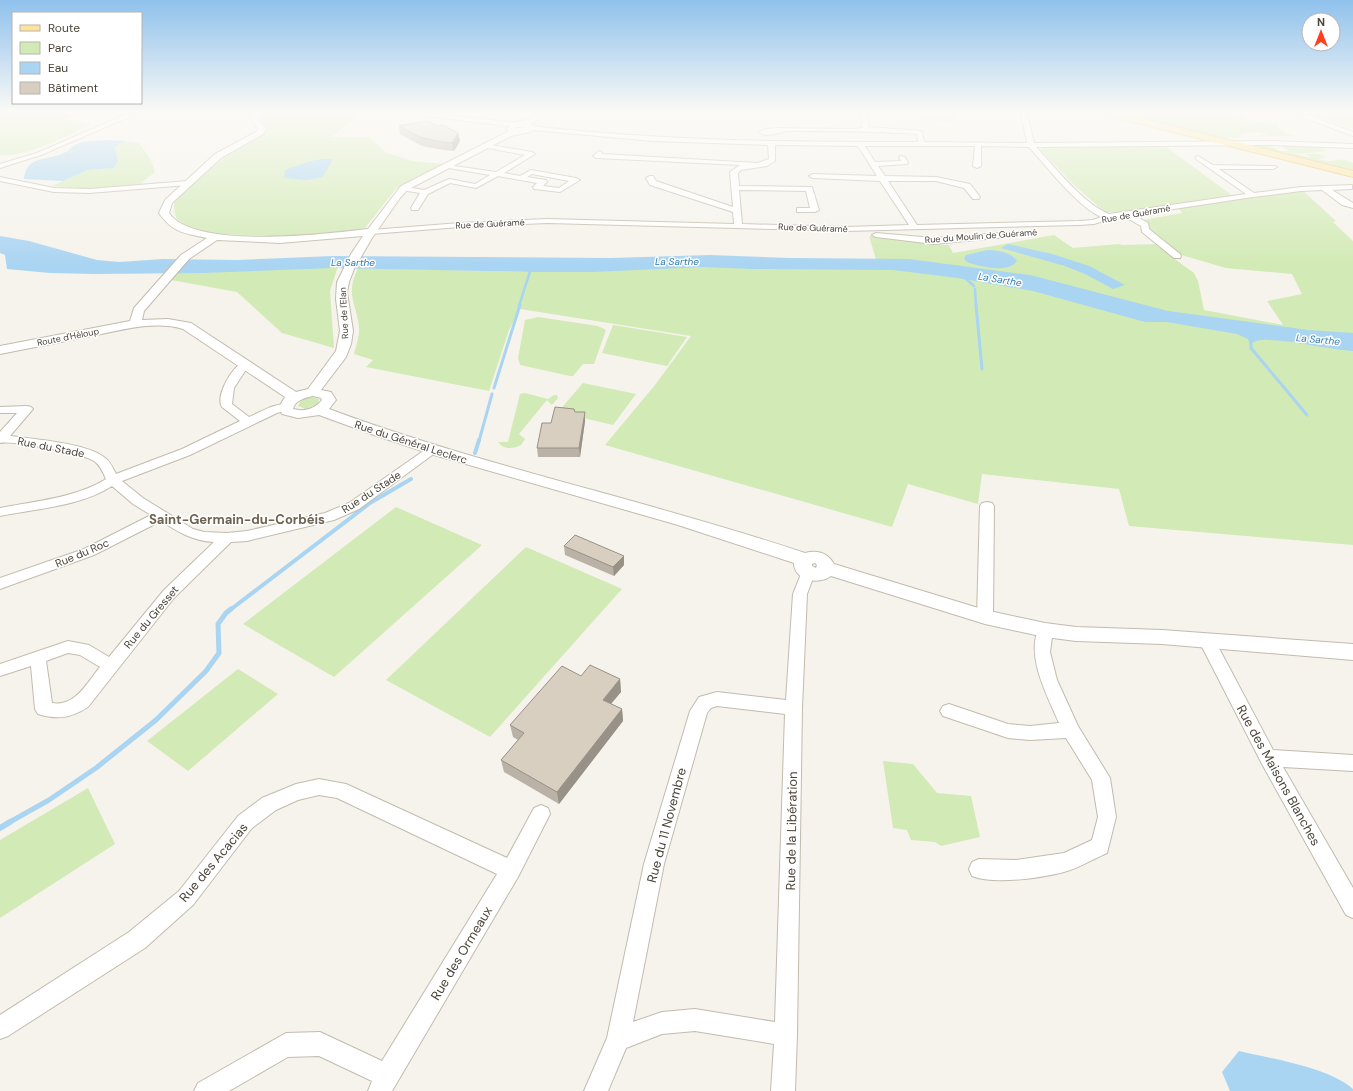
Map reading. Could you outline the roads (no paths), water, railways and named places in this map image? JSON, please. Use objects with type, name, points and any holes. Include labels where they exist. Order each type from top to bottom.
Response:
[{"type":"main road","points":[[1312,164],[1353,174]]},
{"type":"street","points":[[209,164],[168,202],[164,213],[170,222],[184,230],[215,237],[288,240],[371,232]]},
{"type":"street","points":[[404,188],[453,164]]},
{"type":"street","points":[[415,208],[425,192],[449,181],[476,186],[514,164]]},
{"type":"street","points":[[729,164],[736,169]]},
{"type":"street","points":[[736,169],[754,164]]},
{"type":"street","points":[[873,164],[915,228]]},
{"type":"street","points":[[1048,164],[1068,186],[1097,212],[1108,217]]},
{"type":"street","points":[[1209,164],[1253,194]]},
{"type":"street","points":[[449,166],[543,182],[537,187],[560,190],[576,180],[531,172],[521,178]]},
{"type":"street","points":[[1213,166],[1273,167]]},
{"type":"street","points":[[736,169],[734,172],[738,226]]},
{"type":"street","points":[[813,176],[884,179],[936,179],[967,186],[976,197]]},
{"type":"street","points":[[650,178],[653,183],[737,211]]},
{"type":"street","points":[[0,179],[54,190],[89,191],[188,183]]},
{"type":"street","name":"Rue de Guéramé","points":[[371,232],[460,225],[547,222],[846,229],[1079,223],[1094,222],[1108,217],[1253,194],[1352,187]]},
{"type":"street","points":[[404,188],[425,192]]},
{"type":"street","name":"Rue de l'Elan","points":[[314,392],[321,380],[341,355],[346,343],[347,326],[341,293],[347,272],[371,232],[396,196],[404,188]]},
{"type":"street","points":[[735,188],[810,189],[816,210],[800,210]]},
{"type":"street","points":[[1324,188],[1345,203],[1353,206]]},
{"type":"street","points":[[1128,215],[1145,225],[1145,230],[1177,256]]},
{"type":"street","name":"Rue du Moulin de Guéramé","points":[[846,229],[853,232],[896,238],[934,241],[1075,228],[1110,222],[1108,217]]},
{"type":"street","points":[[215,237],[185,257],[138,310],[135,324],[170,322],[187,326],[244,365],[290,402]]},
{"type":"street","name":"Route d'Héloup","points":[[0,350],[135,324]]},
{"type":"street","points":[[244,365],[225,395],[226,405],[248,422]]},
{"type":"street","points":[[0,512],[82,496],[99,489],[114,480],[180,455],[290,402],[303,393],[314,392],[326,395],[329,400],[326,405],[319,410],[312,413],[298,414],[287,410],[290,402]]},
{"type":"street","points":[[0,410],[28,409],[1,438]]},
{"type":"street","name":"Rue du Général Leclerc","points":[[319,410],[372,431],[433,450],[680,518],[806,566]]},
{"type":"street","name":"Rue du Stade","points":[[1,438],[68,448],[89,454],[98,458],[104,463],[114,480],[138,501],[161,516],[188,532],[203,537],[228,538],[254,534],[329,517],[354,506],[433,450]]},
{"type":"street","points":[[985,617],[987,506]]},
{"type":"street","name":"Rue du Roc","points":[[0,584],[89,552],[161,516]]},
{"type":"street","name":"Rue du Gresset","points":[[38,657],[44,709],[57,712],[71,710],[82,702],[168,594],[228,538]]},
{"type":"street","points":[[806,566],[820,574],[827,568],[985,617],[1045,630],[1076,634],[1147,636],[1353,652]]},
{"type":"street","name":"Rue de la Libération","points":[[782,1091],[786,1035],[794,708],[800,594],[806,566]]},
{"type":"street","points":[[979,869],[1016,870],[1065,862],[1100,846],[1107,817],[1101,778],[1071,730],[1049,680],[1044,666],[1042,652],[1045,630]]},
{"type":"street","name":"Rue des Maisons Blanches","points":[[1207,641],[1268,758],[1353,908]]},
{"type":"street","points":[[0,670],[68,647],[82,649],[112,666]]},
{"type":"street","name":"Rue du 11 Novembre","points":[[596,1091],[618,1039],[654,864],[699,711],[705,702],[717,699],[794,708]]},
{"type":"street","points":[[949,711],[1008,731],[1030,733],[1071,730]]},
{"type":"street","points":[[1268,758],[1353,763]]},
{"type":"street","name":"Rue des Acacias","points":[[0,1028],[136,940],[186,898],[245,822],[269,804],[296,792],[319,788],[340,790],[511,870]]},
{"type":"street","name":"Rue des Ormeaux","points":[[384,1084],[511,870],[541,814]]},
{"type":"street","points":[[618,1039],[662,1023],[695,1020],[786,1035]]},
{"type":"street","points":[[206,1091],[286,1045],[320,1044],[384,1084]]},
{"type":"water","points":[[31,164],[116,164],[114,168],[88,170],[63,181],[24,179]]},
{"type":"water","points":[[302,164],[330,164],[323,177],[307,180],[284,178],[285,170]]},
{"type":"water","name":"La Sarthe","points":[[0,236],[29,241],[97,260],[119,262],[163,259],[236,260],[333,256],[611,258],[710,255],[790,258],[909,259],[1030,275],[1168,311],[1308,330],[1353,333],[1353,351],[1267,340],[1257,341],[1250,344],[1248,339],[1237,334],[1167,322],[1145,322],[1033,291],[958,278],[893,270],[702,267],[593,272],[534,272],[332,268],[202,273],[50,273],[7,269],[5,255],[0,253]]},
{"type":"water","points":[[1008,244],[1052,254],[1089,266],[1125,285],[1113,289],[1085,274],[1065,266],[1001,248]]},
{"type":"water","points":[[987,250],[999,251],[1011,255],[1017,261],[1013,265],[1007,267],[994,268],[969,263],[964,258],[966,255]]},
{"type":"water","points":[[1239,1051],[1315,1069],[1342,1081],[1353,1089],[1353,1091],[1230,1091],[1222,1072]]},
{"type":"waterway","points":[[519,306],[531,268]]},
{"type":"waterway","points":[[964,277],[974,286]]},
{"type":"waterway","points":[[975,289],[976,306]]},
{"type":"waterway","points":[[494,388],[520,305]]},
{"type":"waterway","points":[[976,305],[982,369]]},
{"type":"waterway","points":[[1251,341],[1251,348],[1307,415]]},
{"type":"waterway","points":[[479,441],[492,394]]},
{"type":"waterway","points":[[475,453],[479,440]]},
{"type":"waterway","points":[[230,610],[370,503],[411,479]]},
{"type":"waterway","points":[[8,823],[49,800],[96,768],[156,720],[206,671],[219,653],[218,624],[231,609]]},
{"type":"waterway","points":[[0,828],[10,822]]},
{"type":"district","name":"Saint-Germain-du-Corbéis","points":[[237,519]]}]
